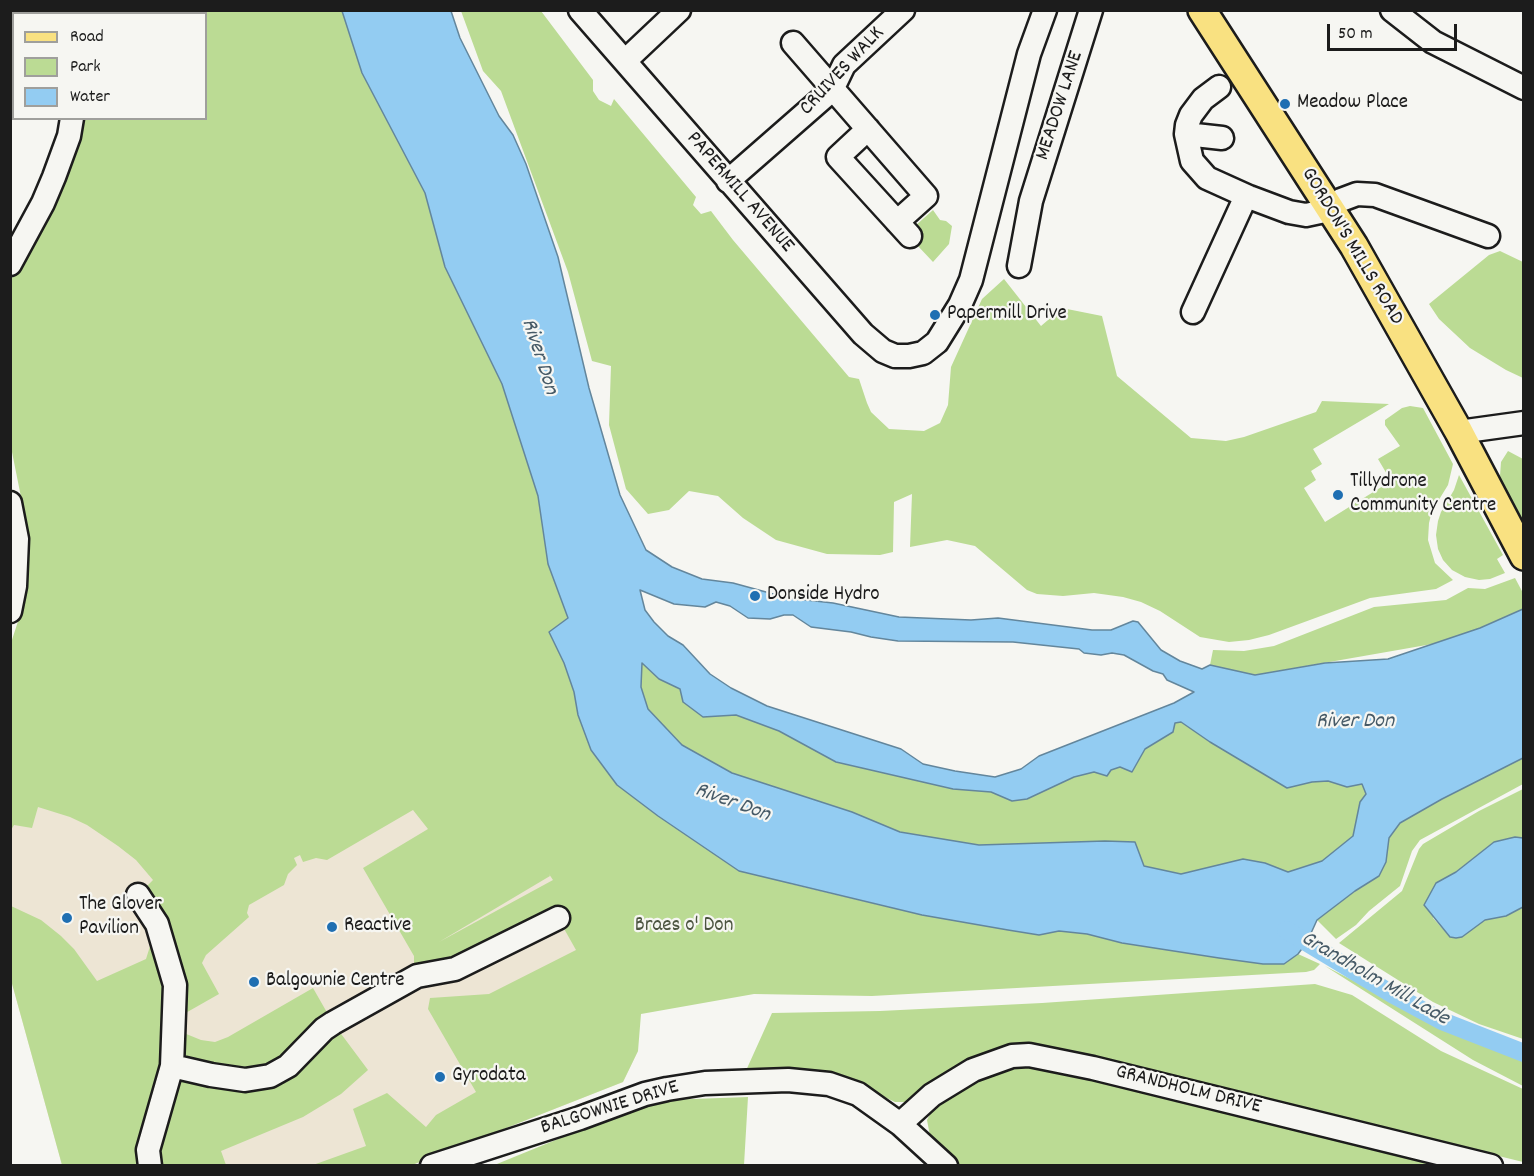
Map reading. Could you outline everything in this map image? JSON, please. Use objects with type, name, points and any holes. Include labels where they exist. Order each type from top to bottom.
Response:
[{"type":"main road","name":"GORDON'S MILLS ROAD","points":[[1202,10],[1330,206],[1459,432],[1524,556]]},
{"type":"street","name":"PAPERMILL AVENUE","points":[[580,10],[862,334],[883,351],[896,356],[909,356],[923,353],[937,342],[960,305],[979,255],[996,188]]},
{"type":"street","points":[[625,61],[679,10]]},
{"type":"street","name":"CRUIVES WALK","points":[[728,181],[832,90],[844,65],[903,10]]},
{"type":"street","points":[[1031,201],[996,188],[1029,54],[1045,10]]},
{"type":"street","name":"MEADOW LANE","points":[[1019,266],[1031,201],[1091,10]]},
{"type":"street","points":[[1392,10],[1432,42],[1524,88]]},
{"type":"street","points":[[793,43],[832,90],[868,129],[926,196],[903,229],[838,157],[868,129]]},
{"type":"street","points":[[1220,87],[1203,99],[1191,115],[1186,134],[1192,161],[1206,178],[1288,212],[1306,215],[1320,212],[1357,194],[1375,195],[1488,237]]},
{"type":"street","points":[[10,264],[43,203],[69,136],[72,120]]},
{"type":"street","points":[[1186,134],[1222,138]]},
{"type":"street","points":[[1193,312],[1246,196]]},
{"type":"street","points":[[1459,432],[1524,423]]},
{"type":"street","points":[[10,503],[17,539],[17,562],[10,611]]},
{"type":"street","points":[[138,895],[158,924],[175,986],[172,1066],[148,1150],[150,1166]]},
{"type":"street","points":[[172,1066],[245,1080],[270,1076],[288,1066],[324,1029],[417,976],[455,969],[558,918]]},
{"type":"street","name":"GRANDHOLM DRIVE","points":[[900,1124],[932,1095],[973,1070],[997,1060],[1029,1055],[1093,1068],[1491,1166]]},
{"type":"street","name":"BALGOWNIE DRIVE","points":[[432,1166],[580,1118],[645,1094],[705,1083],[788,1080],[829,1084],[858,1094],[900,1124],[946,1166]]},
{"type":"shaded area","points":[[483,707],[638,1051],[623,1082],[412,1165],[62,1165],[11,980],[10,766]]},
{"type":"green space","name":"Braes o' Don","points":[[87,11],[342,11],[362,73],[425,193],[445,267],[502,384],[538,496],[548,564],[568,618],[549,632],[564,663],[574,692],[578,715],[791,884],[922,915],[1039,935],[1059,931],[1087,934],[1122,943],[1219,958],[1284,964],[1298,954],[1320,964],[1314,970],[1306,972],[872,996],[754,994],[641,1014],[638,1051],[623,1082],[412,1165],[313,1165],[366,1146],[353,1109],[387,1093],[426,1127],[436,1115],[476,1092],[428,1009],[430,998],[489,994],[576,950],[558,918],[449,961],[414,971],[414,956],[363,868],[428,829],[413,810],[327,860],[316,858],[303,862],[300,855],[294,858],[297,865],[288,874],[284,885],[249,905],[247,913],[249,917],[206,955],[202,963],[219,994],[175,1019],[174,1029],[201,1040],[215,1042],[228,1037],[313,988],[333,1023],[368,1070],[341,1094],[303,1117],[221,1151],[226,1165],[62,1165],[11,980],[11,906],[41,920],[61,936],[74,949],[97,981],[146,959],[157,924],[138,895],[153,880],[136,860],[87,825],[38,807],[32,828],[14,825],[11,830],[10,646],[22,609],[24,512],[11,447],[11,280],[51,209],[81,120],[207,120],[207,12]],"holes":[[[549,874],[553,880],[439,942],[550,876]]]},
{"type":"green space","points":[[461,11],[541,11],[593,80],[593,91],[599,100],[611,106],[614,99],[696,197],[693,205],[701,214],[711,211],[849,377],[859,379],[871,412],[889,429],[924,431],[940,423],[948,405],[951,367],[982,299],[1004,279],[1041,326],[1062,308],[1102,316],[1117,376],[1191,438],[1226,441],[1244,437],[1316,412],[1322,401],[1389,404],[1313,449],[1322,464],[1311,471],[1316,480],[1304,488],[1325,522],[1391,481],[1378,459],[1400,446],[1385,425],[1385,420],[1402,408],[1410,406],[1423,408],[1453,464],[1448,485],[1432,511],[1428,540],[1435,563],[1453,580],[1436,589],[1370,598],[1269,635],[1229,642],[1200,637],[1160,611],[1123,597],[1094,593],[1063,596],[1037,594],[1027,590],[975,546],[947,540],[910,547],[912,494],[894,502],[893,552],[880,555],[827,554],[776,540],[743,518],[718,496],[689,491],[669,510],[648,514],[626,489],[609,425],[611,366],[592,361],[568,272],[501,91],[483,71]]},
{"type":"green space","points":[[933,210],[940,220],[952,226],[949,244],[933,262],[917,245],[923,239],[915,226]]},
{"type":"green space","points":[[1500,251],[1523,262],[1523,378],[1470,348],[1439,319],[1429,304],[1489,255]]},
{"type":"green space","points":[[1508,451],[1523,459],[1523,524],[1505,492],[1500,476],[1501,462]]},
{"type":"green space","points":[[1459,475],[1503,555],[1497,559],[1505,573],[1490,579],[1479,580],[1465,577],[1452,570],[1443,560],[1438,549],[1436,535],[1438,521]]},
{"type":"green space","points":[[1515,578],[1523,593],[1523,609],[1487,626],[1438,643],[1255,675],[1210,665],[1213,650],[1244,651],[1274,646],[1374,607],[1446,600],[1468,588],[1485,589]]},
{"type":"green space","points":[[642,663],[659,679],[680,689],[703,717],[736,715],[779,731],[972,789],[991,792],[1012,801],[1027,799],[1074,777],[1094,771],[1107,776],[1111,770],[1120,767],[1132,772],[1145,749],[1172,732],[1175,723],[1181,721],[1210,742],[1287,788],[1328,781],[1347,787],[1362,784],[1366,794],[1360,802],[1353,836],[1322,861],[1288,872],[1265,863],[1243,859],[1181,874],[1144,866],[1134,842],[979,845],[900,832],[852,812],[732,773],[682,745],[648,709],[641,687]]},
{"type":"green space","points":[[1523,758],[1523,784],[1420,840],[1412,851],[1400,886],[1369,911],[1356,925],[1336,939],[1317,920],[1379,876],[1385,862],[1389,838],[1400,823]]},
{"type":"green space","points":[[1523,789],[1523,838],[1515,837],[1494,842],[1456,872],[1436,883],[1433,918],[1450,937],[1456,938],[1485,920],[1506,916],[1523,907],[1523,1039],[1479,1024],[1433,1002],[1339,943],[1402,891],[1423,844],[1479,811]]},
{"type":"green space","points":[[1325,966],[1442,1026],[1523,1060],[1523,1086],[1473,1060]]},
{"type":"green space","points":[[1315,984],[1352,995],[1441,1051],[1523,1089],[1523,1162],[1047,1046],[1032,1045],[908,1102],[895,1102],[878,1094],[875,1097],[744,1075],[772,1013],[880,1011],[1042,1003]]},
{"type":"green space","points":[[1030,1063],[1461,1165],[960,1165],[930,1136],[927,1120],[933,1108],[953,1092],[1001,1069]]},
{"type":"green space","points":[[748,1097],[744,1165],[492,1166],[585,1128],[665,1100]]},
{"type":"water","name":"River Don","points":[[342,11],[451,11],[460,38],[499,116],[513,135],[526,164],[558,257],[589,388],[620,495],[646,550],[672,567],[702,579],[733,583],[788,598],[833,603],[899,617],[971,620],[998,618],[1092,630],[1111,630],[1133,621],[1138,622],[1161,650],[1180,661],[1202,669],[1210,665],[1255,675],[1325,663],[1388,659],[1480,628],[1523,609],[1523,758],[1400,823],[1389,838],[1386,862],[1379,876],[1317,920],[1307,942],[1298,954],[1284,964],[1263,964],[1219,958],[1122,943],[1087,934],[1059,931],[1039,935],[1008,930],[922,915],[739,871],[617,785],[591,750],[578,715],[574,692],[564,663],[549,632],[568,618],[548,564],[538,496],[502,384],[445,267],[425,193],[362,73]],"holes":[[[640,590],[674,604],[705,607],[716,602],[730,606],[748,618],[770,619],[793,615],[811,627],[898,641],[1013,642],[1079,649],[1084,653],[1101,655],[1112,653],[1124,655],[1163,674],[1167,680],[1194,692],[1174,703],[1039,756],[1021,769],[995,777],[955,771],[923,764],[901,749],[767,706],[731,688],[710,674],[683,645],[668,636],[654,622],[645,610]],[[642,663],[659,679],[680,689],[683,702],[703,717],[736,715],[779,731],[836,762],[953,789],[991,792],[1012,801],[1027,799],[1074,777],[1094,772],[1107,776],[1111,770],[1120,767],[1132,772],[1145,749],[1173,732],[1175,723],[1181,722],[1287,788],[1328,781],[1347,787],[1362,784],[1366,794],[1360,802],[1353,836],[1322,861],[1288,872],[1265,863],[1243,859],[1181,874],[1144,866],[1135,842],[979,845],[900,832],[852,812],[732,773],[682,745],[648,709],[641,687]]]},
{"type":"water","points":[[1515,837],[1523,838],[1523,907],[1506,916],[1485,920],[1462,937],[1450,937],[1424,905],[1436,883],[1456,872],[1494,842]]},
{"type":"waterway","name":"Grandholm Mill Lade","points":[[1286,930],[1392,994],[1442,1021],[1524,1053]]},
{"type":"place","name":"Meadow Place","points":[[1285,104]]},
{"type":"place","name":"Papermill Drive","points":[[935,315]]},
{"type":"place","name":"Tillydrone Community Centre","points":[[1338,495]]},
{"type":"place","name":"Donside Hydro","points":[[755,596]]},
{"type":"place","name":"The Glover Pavilion","points":[[67,918]]},
{"type":"place","name":"Reactive","points":[[332,927]]},
{"type":"place","name":"Balgownie Centre","points":[[254,982]]},
{"type":"place","name":"Gyrodata","points":[[440,1077]]}]
